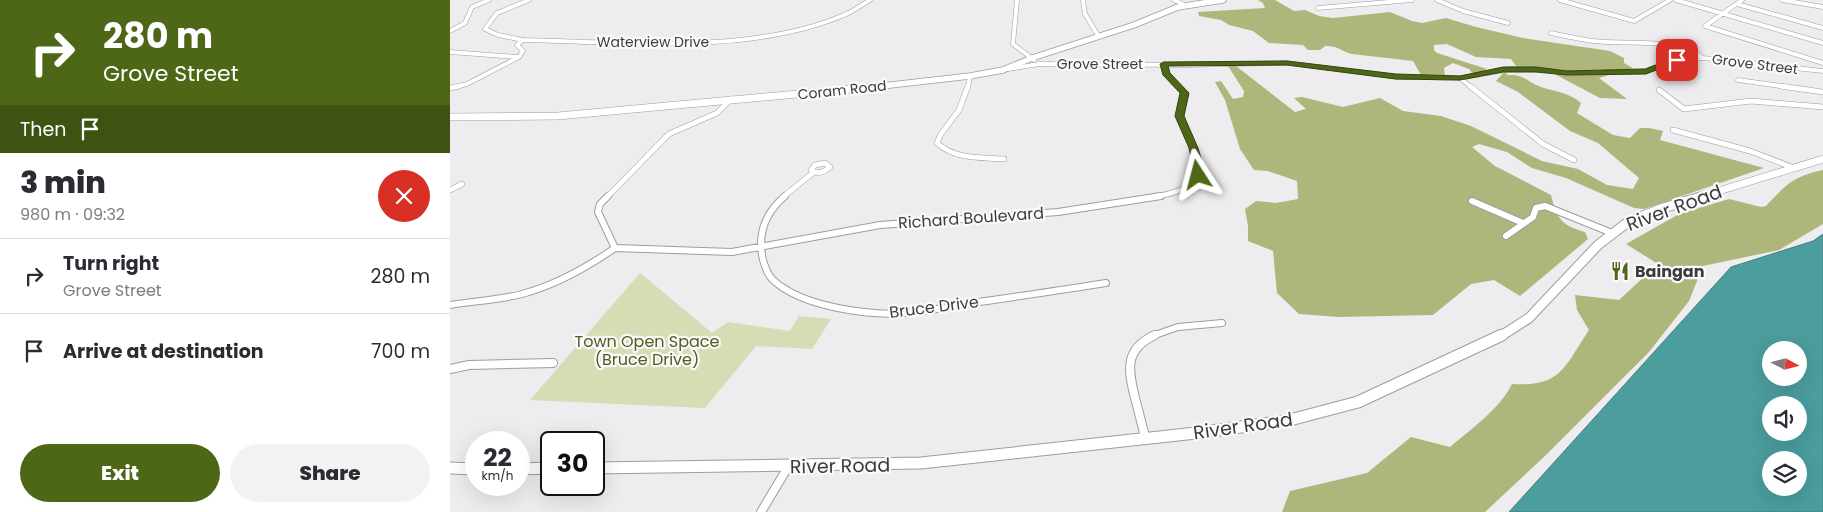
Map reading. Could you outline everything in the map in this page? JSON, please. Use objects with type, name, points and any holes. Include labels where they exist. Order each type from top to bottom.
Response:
[{"type":"main road","name":"Coram Road","points":[[450,117],[558,116],[831,92],[970,76],[1003,70],[1032,58],[1099,37],[1185,5],[1223,0]]},
{"type":"main road","name":"River Road","points":[[605,468],[922,464],[1146,440],[1295,419],[1358,402],[1408,381],[1499,337],[1529,318],[1612,233],[1628,222],[1656,211],[1823,159]]},
{"type":"main road","points":[[451,470],[465,469]]},
{"type":"street","points":[[450,31],[465,23],[472,6],[488,0]]},
{"type":"street","name":"Waterview Drive","points":[[529,0],[494,15],[488,19],[485,29],[498,35],[523,40],[693,43],[743,39],[798,30],[845,15],[870,0]]},
{"type":"street","points":[[1017,0],[1013,44],[1039,64]]},
{"type":"street","points":[[1083,0],[1085,14],[1099,37]]},
{"type":"street","points":[[1174,0],[1185,5]]},
{"type":"street","points":[[1318,8],[1412,0]]},
{"type":"street","points":[[1437,0],[1463,11],[1508,22]]},
{"type":"street","points":[[1560,0],[1634,21],[1670,0]]},
{"type":"street","points":[[1676,0],[1823,43]]},
{"type":"street","points":[[1742,0],[1705,26],[1823,63]]},
{"type":"street","points":[[1782,0],[1823,7]]},
{"type":"street","points":[[1737,4],[1823,28]]},
{"type":"street","points":[[1551,33],[1594,41],[1644,42],[1694,51],[1703,58]]},
{"type":"street","points":[[450,88],[467,84],[519,57],[523,51],[518,45],[523,40]]},
{"type":"street","points":[[450,52],[519,57]]},
{"type":"street","name":"Grove Street","points":[[1003,70],[1039,64],[1287,63],[1396,76],[1460,78],[1503,69],[1536,69],[1567,73],[1646,71],[1670,62],[1703,58],[1823,71]]},
{"type":"street","name":"Richard Boulevard","points":[[616,248],[732,252],[880,225],[1058,212],[1171,194],[1186,189],[1194,183],[1198,175],[1197,162],[1180,116],[1185,93],[1166,73],[1164,64]]},
{"type":"street","points":[[970,76],[968,90],[962,105],[938,135],[936,144],[943,151],[954,156],[1004,159]]},
{"type":"street","points":[[1460,78],[1543,144],[1574,160]]},
{"type":"street","points":[[1738,80],[1823,92]]},
{"type":"street","points":[[1659,90],[1688,109],[1751,101],[1823,107]]},
{"type":"street","points":[[450,305],[507,297],[544,288],[579,272],[616,248],[598,212],[600,204],[669,134],[680,127],[717,113],[731,100]]},
{"type":"street","points":[[1673,130],[1750,151],[1794,168]]},
{"type":"street","points":[[761,246],[761,232],[770,211],[780,200],[814,172]]},
{"type":"street","points":[[450,190],[462,184]]},
{"type":"street","points":[[1472,201],[1523,223]]},
{"type":"street","points":[[1506,236],[1519,229],[1523,223],[1533,217],[1536,208],[1545,206],[1612,233]]},
{"type":"street","name":"Bruce Drive","points":[[761,246],[765,268],[773,281],[788,290],[813,301],[880,314],[906,312],[1106,283]]},
{"type":"street","points":[[1146,440],[1129,373],[1129,366],[1136,348],[1146,339],[1169,330],[1199,324],[1222,323]]},
{"type":"street","points":[[450,369],[469,365],[553,363]]},
{"type":"street","points":[[761,512],[788,467]]},
{"type":"green space","points":[[1258,0],[1275,0],[1294,11],[1305,10],[1319,16],[1333,18],[1390,12],[1422,23],[1446,18],[1523,38],[1610,51],[1624,58],[1624,63],[1633,68],[1599,78],[1627,99],[1600,98],[1545,69],[1516,66],[1511,59],[1476,57],[1447,44],[1434,45],[1434,50],[1437,53],[1487,69],[1474,75],[1469,69],[1453,63],[1444,68],[1445,76],[1421,75],[1413,61],[1352,54],[1330,46],[1325,46],[1320,50],[1308,50],[1303,45],[1269,43],[1253,31],[1229,25],[1221,20],[1199,16],[1198,12],[1265,8],[1263,3]]},
{"type":"green space","points":[[1228,66],[1236,66],[1295,112],[1306,109],[1294,98],[1302,97],[1343,107],[1380,98],[1403,111],[1441,116],[1471,126],[1542,161],[1578,169],[1607,185],[1633,189],[1639,178],[1598,143],[1570,131],[1518,92],[1496,81],[1504,72],[1508,75],[1522,77],[1536,85],[1571,97],[1581,103],[1577,113],[1613,135],[1630,138],[1640,128],[1663,131],[1660,140],[1764,168],[1644,209],[1634,208],[1566,178],[1532,168],[1507,152],[1479,144],[1472,147],[1495,166],[1551,195],[1555,210],[1561,220],[1585,232],[1588,239],[1520,296],[1494,280],[1471,284],[1433,315],[1339,317],[1299,314],[1277,293],[1273,251],[1248,241],[1245,209],[1256,201],[1276,203],[1298,199],[1297,181],[1268,171],[1254,170],[1240,149],[1225,100],[1215,82],[1221,81],[1233,99],[1243,97],[1244,91]]},
{"type":"green space","points":[[1823,170],[1823,224],[1779,250],[1703,266],[1689,301],[1649,352],[1547,454],[1485,512],[1282,512],[1290,491],[1367,473],[1411,437],[1450,447],[1492,411],[1512,384],[1542,382],[1560,372],[1589,330],[1577,310],[1575,295],[1619,300],[1658,264],[1626,244],[1679,214],[1729,199],[1761,207],[1766,206],[1791,182],[1804,175]]},
{"type":"green space","name":"Town Open Space (Bruce Drive)","points":[[640,273],[712,333],[728,322],[790,331],[799,316],[831,319],[812,349],[756,346],[705,408],[530,400]]},
{"type":"water","points":[[1823,234],[1823,512],[1509,512],[1731,267],[1813,241]]},
{"type":"place","name":"Baingan","points":[[1620,271]]},
{"type":"route","points":[[1198,175],[1193,148],[1180,116],[1185,93],[1166,73],[1164,64],[1231,65],[1287,63],[1396,76],[1460,78],[1503,69],[1536,69],[1558,73],[1646,71],[1677,60]]}]
